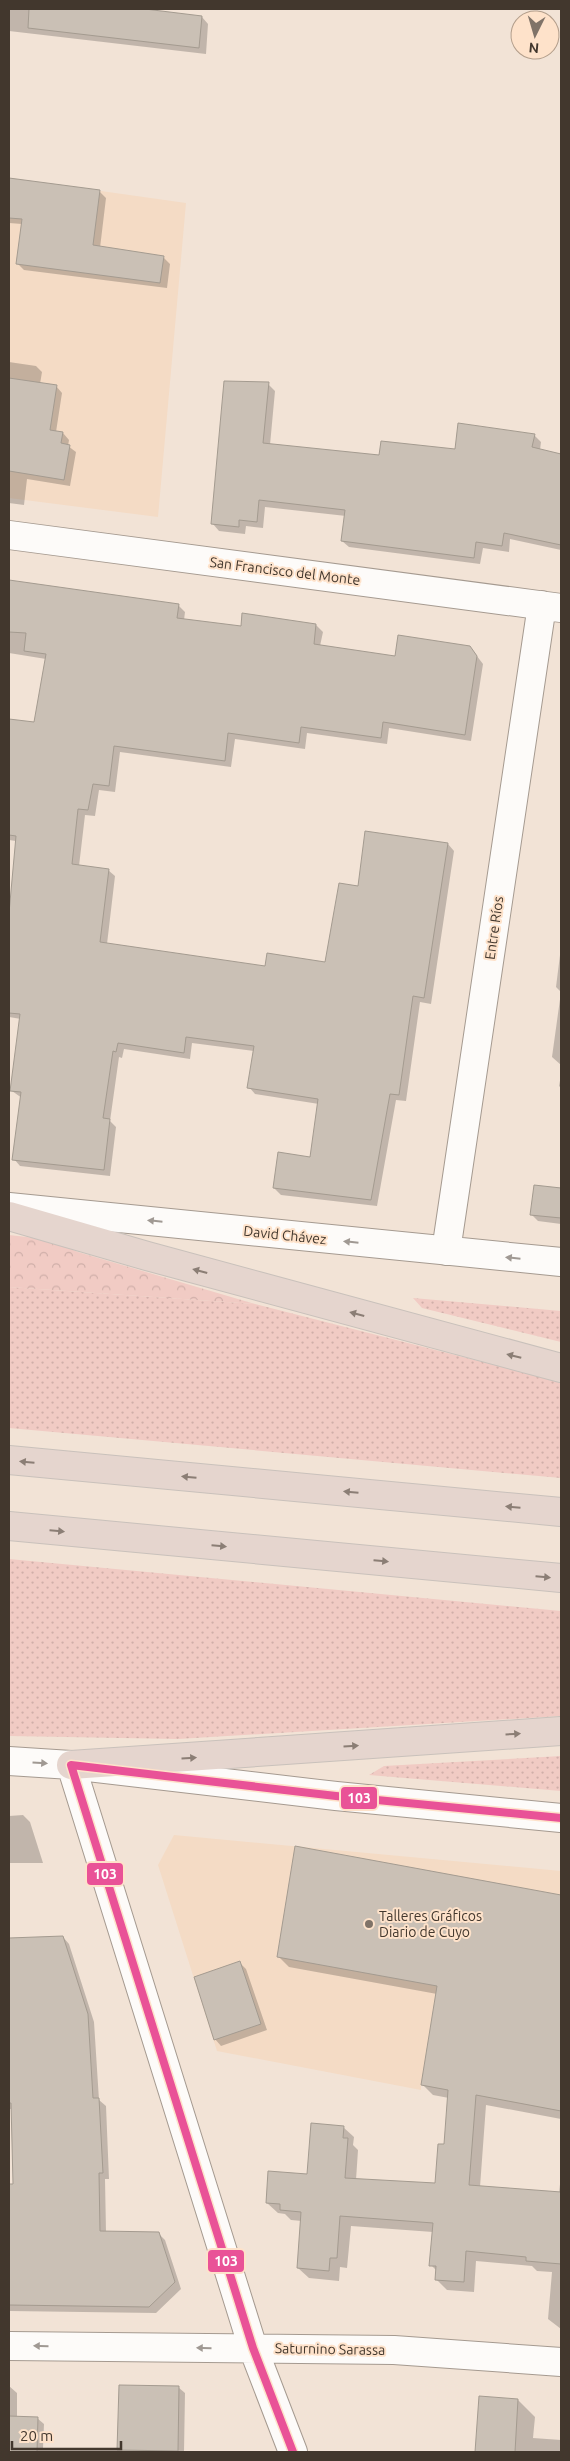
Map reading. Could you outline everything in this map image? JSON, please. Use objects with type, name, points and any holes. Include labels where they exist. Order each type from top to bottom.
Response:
[{"type":"highway","points":[[9,1216],[147,1256],[561,1368]]},
{"type":"highway","points":[[9,1460],[561,1512]]},
{"type":"highway","points":[[9,1526],[561,1578]]},
{"type":"highway","points":[[71,1766],[561,1731]]},
{"type":"street","name":"San Francisco del Monte","points":[[9,535],[552,606]]},
{"type":"street","name":"Entre Ríos","points":[[446,1251],[552,606]]},
{"type":"street","name":"David Chávez","points":[[9,1207],[561,1262]]},
{"type":"street","points":[[9,1761],[561,1818]]},
{"type":"street","points":[[71,1766],[253,2348],[293,2452]]},
{"type":"street","name":"Saturnino Sarassa","points":[[9,2346],[394,2350],[561,2362]]},
{"type":"shaded area","points":[[9,178],[186,203],[158,517],[9,498]]},
{"type":"shaded area","name":"Talleres Gráficos Diario de Cuyo","points":[[174,1835],[561,1871],[561,2111],[421,2085],[421,2090],[217,2051],[158,1865]]},
{"type":"green space","points":[[9,1235],[52,1243],[255,1304],[9,1287]]},
{"type":"green space","points":[[9,1287],[255,1304],[561,1382],[561,1478],[9,1428]]},
{"type":"green space","points":[[413,1298],[561,1311],[561,1342],[422,1308]]},
{"type":"green space","points":[[9,1559],[561,1611],[561,1716],[178,1739],[9,1736]]},
{"type":"green space","points":[[561,1756],[561,1791],[369,1775],[384,1766]]},
{"type":"building","points":[[29,9],[145,9],[202,16],[199,48],[28,28]]},
{"type":"building","points":[[9,178],[100,190],[93,245],[164,256],[160,283],[16,264],[22,219],[9,218]]},
{"type":"building","points":[[9,378],[57,385],[50,430],[63,432],[61,443],[70,445],[64,480],[9,471]]},
{"type":"building","points":[[224,381],[269,382],[263,443],[379,455],[381,441],[455,449],[458,423],[535,434],[532,447],[561,454],[561,545],[504,533],[502,546],[476,542],[474,558],[341,541],[345,510],[259,500],[257,522],[239,520],[239,527],[211,524]]},
{"type":"building","points":[[9,580],[179,604],[177,618],[241,626],[242,613],[316,624],[314,644],[395,656],[398,635],[470,646],[477,656],[465,735],[383,722],[381,738],[301,727],[299,743],[228,733],[225,761],[114,746],[109,786],[93,784],[88,810],[78,809],[72,864],[109,869],[100,942],[265,966],[267,953],[325,962],[339,883],[358,886],[365,831],[448,843],[424,998],[413,996],[399,1095],[390,1094],[371,1200],[273,1188],[278,1152],[310,1157],[318,1099],[247,1088],[254,1046],[186,1037],[184,1053],[118,1043],[116,1052],[113,1051],[103,1118],[110,1119],[104,1170],[12,1160],[21,1092],[10,1091],[20,1014],[9,1013],[9,913],[16,836],[9,835],[9,719],[34,722],[46,654],[24,651],[26,633],[9,632]]},
{"type":"building","points":[[534,1185],[561,1188],[561,1218],[530,1215]]},
{"type":"building","points":[[295,1846],[561,1895],[561,2111],[476,2095],[469,2185],[561,2192],[561,2264],[526,2261],[526,2257],[466,2251],[464,2282],[435,2280],[436,2266],[429,2266],[433,2223],[340,2216],[337,2258],[330,2258],[329,2271],[297,2268],[301,2212],[280,2210],[280,2204],[266,2203],[268,2171],[307,2174],[311,2123],[344,2126],[343,2138],[348,2138],[345,2178],[435,2183],[438,2144],[444,2144],[448,2090],[421,2085],[437,1986],[277,1957]]},
{"type":"building","points":[[63,1936],[88,2014],[93,2098],[99,2098],[103,2173],[99,2173],[100,2231],[159,2232],[175,2282],[149,2307],[9,2305],[9,2184],[13,2184],[11,2103],[9,2103],[9,1938]]},
{"type":"building","points":[[240,1961],[261,2024],[214,2040],[194,1977]]},
{"type":"building","points":[[119,2385],[179,2386],[178,2451],[117,2450]]},
{"type":"building","points":[[479,2396],[518,2399],[515,2452],[475,2452]]},
{"type":"building","points":[[9,2416],[38,2417],[37,2452],[9,2452]]},
{"type":"transit line","name":"103","points":[[293,2452],[253,2348],[71,1765],[336,1796],[561,1818]]},
{"type":"place","name":"Talleres Gráficos Diario de Cuyo","points":[[369,1924]]}]
